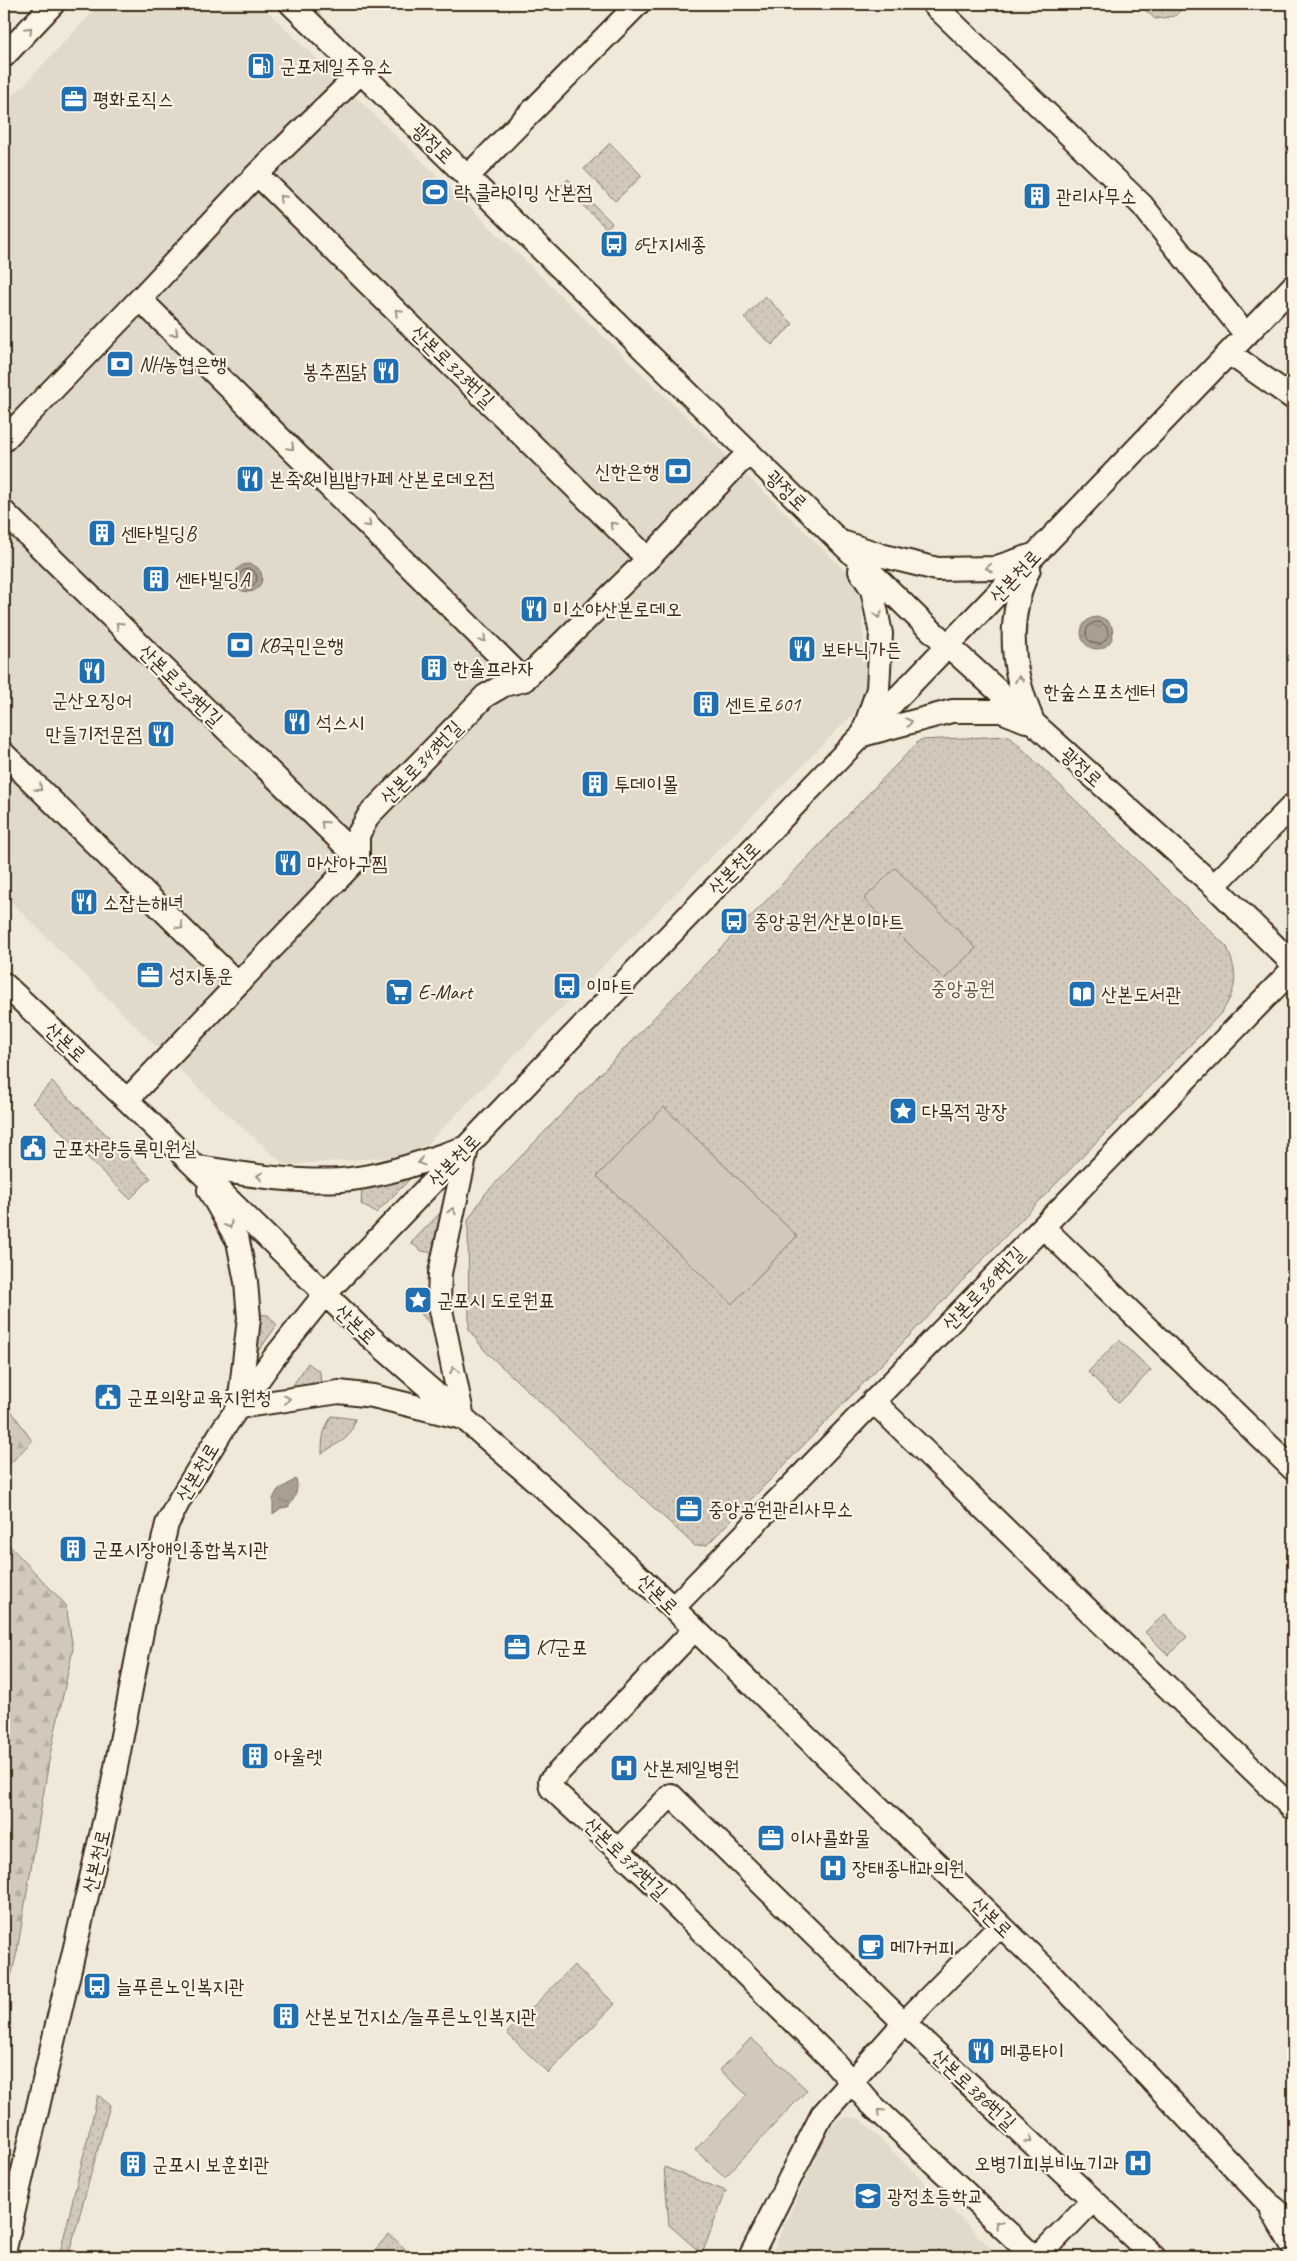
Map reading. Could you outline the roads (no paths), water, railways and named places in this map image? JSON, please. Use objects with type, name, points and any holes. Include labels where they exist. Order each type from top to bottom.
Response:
[{"type":"street","points":[[4,56],[53,4]]},
{"type":"street","name":"광정로","points":[[291,4],[922,622],[950,645],[1034,724],[1214,886],[1293,964]]},
{"type":"street","points":[[468,177],[638,4]]},
{"type":"street","points":[[933,4],[1142,205],[1246,335]]},
{"type":"street","points":[[4,440],[257,174],[360,73]]},
{"type":"street","name":"산본로323번길","points":[[257,174],[648,559]]},
{"type":"street","name":"산본천로","points":[[4,2253],[110,1797],[161,1544],[167,1524],[180,1499],[239,1407],[273,1359],[325,1294],[1293,286]]},
{"type":"street","points":[[140,299],[524,680]]},
{"type":"street","points":[[1229,353],[1293,398]]},
{"type":"street","name":"산본로343번길","points":[[358,858],[358,835],[369,815],[485,696],[504,685],[524,680],[648,559],[749,452]]},
{"type":"street","name":"산본로323번길","points":[[4,512],[358,858]]},
{"type":"street","points":[[841,542],[884,556],[937,569],[994,568],[1036,554]]},
{"type":"street","points":[[841,542],[872,589],[881,634],[878,689],[862,735]]},
{"type":"street","points":[[1034,724],[1021,694],[1015,656],[1013,625],[1019,590],[1036,554]]},
{"type":"street","points":[[862,735],[952,711],[1002,711],[1034,724]]},
{"type":"street","points":[[4,754],[237,983]]},
{"type":"street","points":[[1214,886],[1293,805]]},
{"type":"street","points":[[128,1100],[237,983],[358,858]]},
{"type":"street","name":"산본로369번길","points":[[673,1608],[1293,969]]},
{"type":"street","name":"산본로","points":[[8,990],[128,1100],[360,1329],[544,1488],[673,1608],[1053,1976],[1267,2202],[1293,2223]]},
{"type":"street","points":[[196,1167],[270,1178],[342,1180],[404,1168],[467,1146]]},
{"type":"street","points":[[196,1167],[238,1241],[246,1282],[249,1318],[239,1407],[339,1392],[373,1396],[463,1418],[439,1300],[440,1273],[446,1238],[467,1146]]},
{"type":"street","points":[[1043,1227],[1293,1469]]},
{"type":"street","points":[[874,1401],[1293,1809]]},
{"type":"street","name":"산본로372번길","points":[[695,1630],[550,1781],[551,1788],[618,1850],[853,2082]]},
{"type":"street","name":"산본로386번길","points":[[618,1850],[671,1795],[904,2024],[1154,2257]]},
{"type":"street","points":[[750,2257],[822,2115],[904,2024],[1000,1925]]},
{"type":"street","points":[[853,2082],[869,2102],[1034,2257]]},
{"type":"street","points":[[1038,2257],[1093,2200]]},
{"type":"street","points":[[1267,2202],[1293,2247]]},
{"type":"water","points":[[248,564],[258,568],[262,578],[258,588],[248,592],[238,588],[234,578],[238,568]]},
{"type":"water","points":[[1097,617],[1103,618],[1108,622],[1112,627],[1112,639],[1108,644],[1103,648],[1097,649],[1091,648],[1086,644],[1082,639],[1081,633],[1082,627],[1086,622],[1091,618]]},
{"type":"water","points":[[296,1479],[297,1490],[293,1501],[288,1507],[281,1508],[273,1514],[273,1499],[277,1491]]},
{"type":"place","name":"군포제일주유소","points":[[261,66]]},
{"type":"place","name":"평화로직스","points":[[74,99]]},
{"type":"place","name":"락 클라이밍 산본점","points":[[435,192]]},
{"type":"place","name":"관리사무소","points":[[1037,196]]},
{"type":"place","name":"6단지세종","points":[[614,244]]},
{"type":"place","name":"NH농협은행","points":[[120,364]]},
{"type":"place","name":"봉추찜닭","points":[[386,371]]},
{"type":"place","name":"신한은행","points":[[678,471]]},
{"type":"place","name":"본죽&비빔밥카페 산본로데오점","points":[[250,479]]},
{"type":"place","name":"센타빌딩B","points":[[102,533]]},
{"type":"place","name":"센타빌딩A","points":[[156,579]]},
{"type":"place","name":"미소야산본로데오","points":[[534,609]]},
{"type":"place","name":"KB국민은행","points":[[240,645]]},
{"type":"place","name":"보타닉가든","points":[[802,649]]},
{"type":"place","name":"한솔프라자","points":[[434,668]]},
{"type":"place","name":"군산오징어","points":[[92,671]]},
{"type":"place","name":"한숲스포츠센터","points":[[1175,691]]},
{"type":"place","name":"센트로601","points":[[706,704]]},
{"type":"place","name":"석스시","points":[[297,722]]},
{"type":"place","name":"만들기전문점","points":[[161,734]]},
{"type":"place","name":"투데이몰","points":[[595,784]]},
{"type":"place","name":"마산아구찜","points":[[288,863]]},
{"type":"place","name":"소잡는해녀","points":[[84,902]]},
{"type":"place","name":"중앙공원/산본이마트","points":[[734,921]]},
{"type":"place","name":"성지통운","points":[[150,975]]},
{"type":"place","name":"이마트","points":[[567,986]]},
{"type":"place","name":"E-Mart","points":[[399,992]]},
{"type":"place","name":"산본도서관","points":[[1082,994]]},
{"type":"place","name":"다목적 광장","points":[[903,1111]]},
{"type":"place","name":"군포차량등록민원실","points":[[33,1148]]},
{"type":"place","name":"군포시 도로원표","points":[[418,1300]]},
{"type":"place","name":"군포의왕교육지원청","points":[[108,1397]]},
{"type":"place","name":"중앙공원관리사무소","points":[[689,1509]]},
{"type":"place","name":"군포시장애인종합복지관","points":[[73,1549]]},
{"type":"place","name":"KT군포","points":[[517,1647]]},
{"type":"place","name":"아울렛","points":[[255,1756]]},
{"type":"place","name":"산본제일병원","points":[[624,1768]]},
{"type":"place","name":"이사콜화물","points":[[771,1838]]},
{"type":"place","name":"장태종내과의원","points":[[833,1868]]},
{"type":"place","name":"메가커피","points":[[871,1947]]},
{"type":"place","name":"늘푸른노인복지관","points":[[97,1986]]},
{"type":"place","name":"산본보건지소/늘푸른노인복지관","points":[[286,2016]]},
{"type":"place","name":"메콩타이","points":[[981,2051]]},
{"type":"place","name":"오병기피부비뇨기과","points":[[1138,2163]]},
{"type":"place","name":"군포시 보훈회관","points":[[133,2164]]},
{"type":"place","name":"광정초등학교","points":[[868,2196]]},
{"type":"park label","name":"중앙공원","points":[[963,988]]}]
